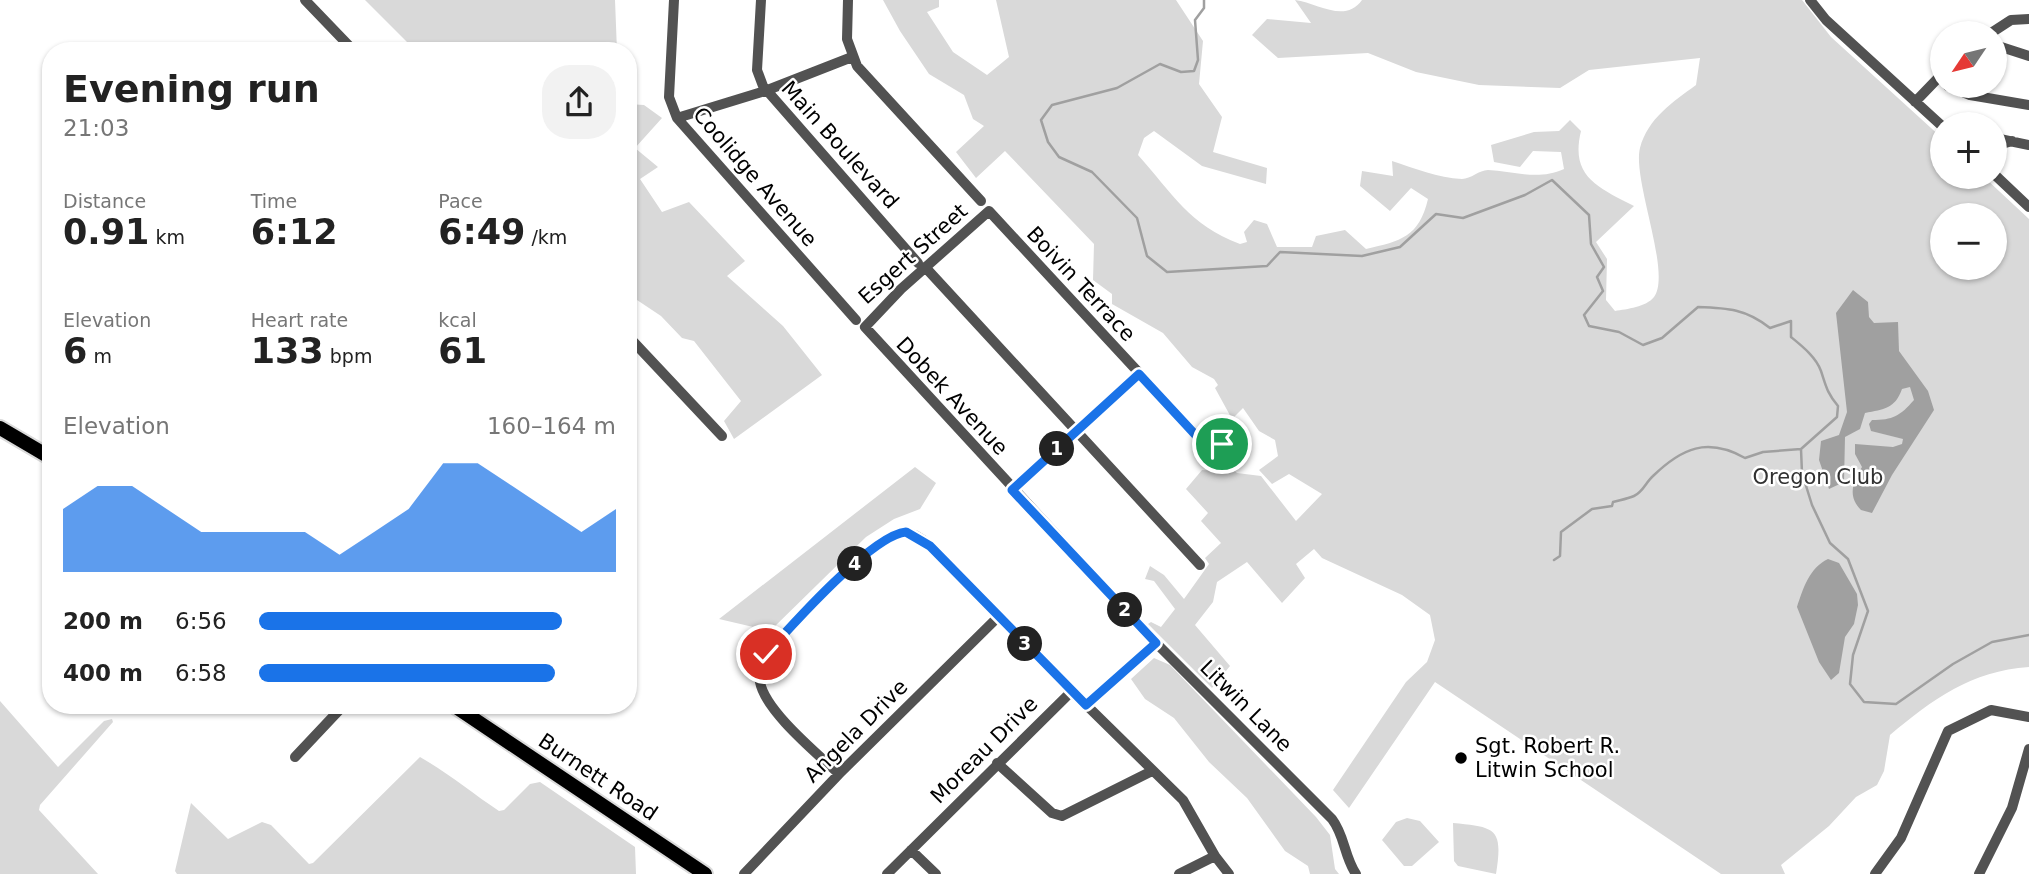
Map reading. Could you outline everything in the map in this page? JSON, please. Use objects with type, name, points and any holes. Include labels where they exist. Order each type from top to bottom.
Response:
[{"type":"main road","points":[[0,428],[42,453]]},
{"type":"main road","name":"Burnett Road","points":[[466,714],[705,874]]},
{"type":"street","points":[[304,0],[345,42]]},
{"type":"street","name":"Coolidge Avenue","points":[[674,0],[669,97],[677,118],[856,320]]},
{"type":"street","name":"Main Boulevard","points":[[761,0],[757,70],[765,90],[1075,433],[1200,565]]},
{"type":"street","points":[[677,118],[765,90],[852,57],[847,39],[848,0]]},
{"type":"street","points":[[1810,0],[1826,20],[1930,115]]},
{"type":"street","points":[[2007,23],[2029,19]]},
{"type":"street","points":[[2007,49],[2029,56]]},
{"type":"street","name":"Boivin Terrace","points":[[852,57],[1203,443]]},
{"type":"street","points":[[1915,102],[1930,88]]},
{"type":"street","points":[[1988,98],[2029,105]]},
{"type":"street","points":[[2007,140],[2029,145]]},
{"type":"street","points":[[2007,143],[2014,141]]},
{"type":"street","points":[[2007,185],[2029,206]]},
{"type":"street","name":"Esgert Street","points":[[865,327],[922,265],[985,206]]},
{"type":"street","name":"Dobek Avenue","points":[[865,327],[1012,490],[1156,643]]},
{"type":"street","points":[[637,346],[722,436]]},
{"type":"street","points":[[1012,490],[1139,374]]},
{"type":"street","points":[[839,774],[772,705],[762,690],[759,676],[766,654],[853,566],[889,537],[911,533],[930,546],[1183,800],[1215,856],[1229,874]]},
{"type":"street","name":"Angela Drive","points":[[744,874],[839,774],[998,617]]},
{"type":"street","points":[[1086,705],[1156,643]]},
{"type":"street","name":"Litwin Lane","points":[[1156,643],[1332,819],[1340,830],[1346,856],[1356,874]]},
{"type":"street","name":"Moreau Drive","points":[[887,874],[1072,691]]},
{"type":"street","points":[[1875,874],[1901,838],[1948,731],[1991,710],[2029,717]]},
{"type":"street","points":[[295,757],[336,714]]},
{"type":"street","points":[[1979,874],[2012,808],[2029,749]]},
{"type":"street","points":[[997,763],[1052,813],[1062,816],[1152,771]]},
{"type":"street","points":[[911,850],[936,874]]},
{"type":"street","points":[[1179,874],[1215,856]]},
{"type":"green space","points":[[365,0],[615,0],[617,42],[407,42]]},
{"type":"green space","name":"Oregon Club","points":[[883,0],[939,0],[939,7],[927,12],[953,52],[987,75],[1009,57],[996,0],[1176,0],[1203,41],[1199,84],[1222,117],[1213,152],[1267,168],[1266,184],[1202,166],[1154,131],[1144,138],[1138,155],[1183,207],[1207,228],[1240,244],[1247,242],[1244,232],[1254,220],[1267,224],[1277,247],[1312,247],[1316,236],[1345,230],[1366,249],[1399,240],[1407,235],[1419,222],[1428,199],[1411,188],[1390,211],[1360,186],[1362,171],[1393,176],[1392,161],[1435,175],[1462,179],[1488,170],[1535,175],[1564,169],[1561,152],[1533,151],[1520,167],[1494,162],[1491,145],[1534,132],[1559,131],[1570,120],[1581,131],[1579,159],[1583,169],[1598,186],[1634,206],[1596,242],[1607,259],[1606,300],[1615,311],[1636,307],[1654,297],[1658,285],[1658,268],[1641,181],[1640,148],[1655,119],[1696,85],[1700,58],[1589,70],[1560,88],[1479,85],[1416,72],[1368,53],[1278,58],[1252,35],[1267,19],[1311,23],[1295,0],[1331,10],[1348,11],[1362,0],[1802,0],[1831,37],[1930,127],[1930,189],[1997,189],[2029,219],[2029,667],[1989,674],[1954,689],[1890,735],[1884,771],[1877,785],[1856,797],[1829,826],[1781,865],[1785,874],[1721,874],[1435,682],[1349,808],[1333,790],[1406,682],[1427,662],[1435,640],[1430,615],[1402,595],[1322,558],[1314,549],[1296,564],[1305,578],[1282,603],[1247,562],[1217,582],[1213,602],[1195,625],[1230,666],[1212,688],[1148,624],[1151,622],[1161,627],[1175,609],[1154,581],[1145,579],[1150,566],[1164,575],[1184,599],[1209,564],[1205,558],[1221,543],[1201,521],[1208,513],[1186,489],[1202,470],[1219,471],[1226,463],[1237,473],[1261,476],[1296,521],[1322,494],[1289,474],[1272,484],[1259,470],[1278,456],[1275,440],[1259,431],[1243,408],[1232,419],[1215,388],[1218,385],[1214,379],[1192,367],[1163,333],[1112,304],[1112,294],[1093,280],[1094,244],[1005,151],[976,178],[956,152],[984,126],[973,119],[964,95],[929,74]]},
{"type":"green space","points":[[637,105],[644,105],[662,118],[637,146]]},
{"type":"green space","points":[[637,150],[658,167],[640,179],[662,212],[689,202],[745,261],[727,276],[783,326],[822,375],[734,439],[724,421],[741,401],[694,341],[682,338],[661,316],[637,300]]},
{"type":"green space","points":[[915,467],[936,483],[920,509],[894,519],[866,537],[770,631],[719,619]]},
{"type":"green space","points":[[1154,658],[1170,665],[1316,817],[1330,835],[1335,869],[1339,874],[1310,874],[1308,866],[1285,851],[1247,798],[1209,762],[1174,718],[1145,699],[1131,679]]},
{"type":"green space","points":[[0,701],[58,767],[104,721],[112,719],[113,722],[40,805],[39,810],[98,874],[0,874]]},
{"type":"green space","points":[[420,757],[499,811],[504,810],[530,784],[540,782],[635,847],[636,874],[177,874],[175,871],[191,803],[228,839],[262,822],[271,825],[309,864]]},
{"type":"green space","points":[[1407,818],[1420,821],[1439,842],[1412,866],[1404,866],[1382,840],[1396,822]]},
{"type":"green space","points":[[1453,823],[1479,826],[1494,833],[1498,848],[1496,874],[1458,866],[1454,861]]},
{"type":"shaded area","points":[[1853,290],[1868,302],[1869,317],[1874,323],[1898,322],[1899,351],[1928,391],[1934,410],[1892,475],[1872,513],[1861,510],[1854,499],[1854,484],[1862,467],[1855,454],[1855,444],[1893,447],[1902,444],[1903,439],[1871,431],[1869,424],[1872,420],[1896,416],[1914,400],[1910,387],[1902,389],[1892,404],[1865,413],[1860,429],[1845,437],[1844,482],[1829,489],[1819,460],[1821,441],[1839,435],[1847,412],[1836,313]]},
{"type":"shaded area","points":[[1828,559],[1839,563],[1857,594],[1858,605],[1854,624],[1845,637],[1839,673],[1831,680],[1819,662],[1797,607],[1811,573]]},
{"type":"waterway","points":[[1204,0],[1204,8],[1195,20],[1198,60],[1194,71],[1181,72],[1160,64],[1117,88],[1052,105],[1041,120],[1048,142],[1059,157],[1092,172],[1137,218],[1147,256],[1167,272],[1267,266],[1280,252],[1362,256],[1400,247],[1436,214],[1463,218],[1525,195],[1552,180],[1589,215],[1591,244],[1604,267],[1597,277],[1603,291],[1584,315],[1589,326],[1619,332],[1643,345],[1662,338],[1698,307],[1728,309],[1745,313],[1770,328],[1791,321],[1791,337],[1819,366],[1829,393],[1838,406],[1837,417],[1801,449],[1802,473],[1812,505],[1830,543],[1848,559],[1868,611],[1853,655],[1850,684],[1864,702],[1896,704],[1953,664],[1992,642],[2029,635]]},
{"type":"waterway","points":[[1554,560],[1560,556],[1561,532],[1592,509],[1612,506],[1613,502],[1637,494],[1664,466],[1685,452],[1707,447],[1719,448],[1745,458],[1763,452],[1801,449]]},
{"type":"place","name":"Sgt. Robert R. Litwin School","points":[[1461,758]]},
{"type":"route","points":[[766,654],[864,556],[889,537],[906,532],[920,537],[930,546],[1086,705],[1156,643],[1012,490],[1139,374],[1203,443],[1216,440],[1222,444]]}]
